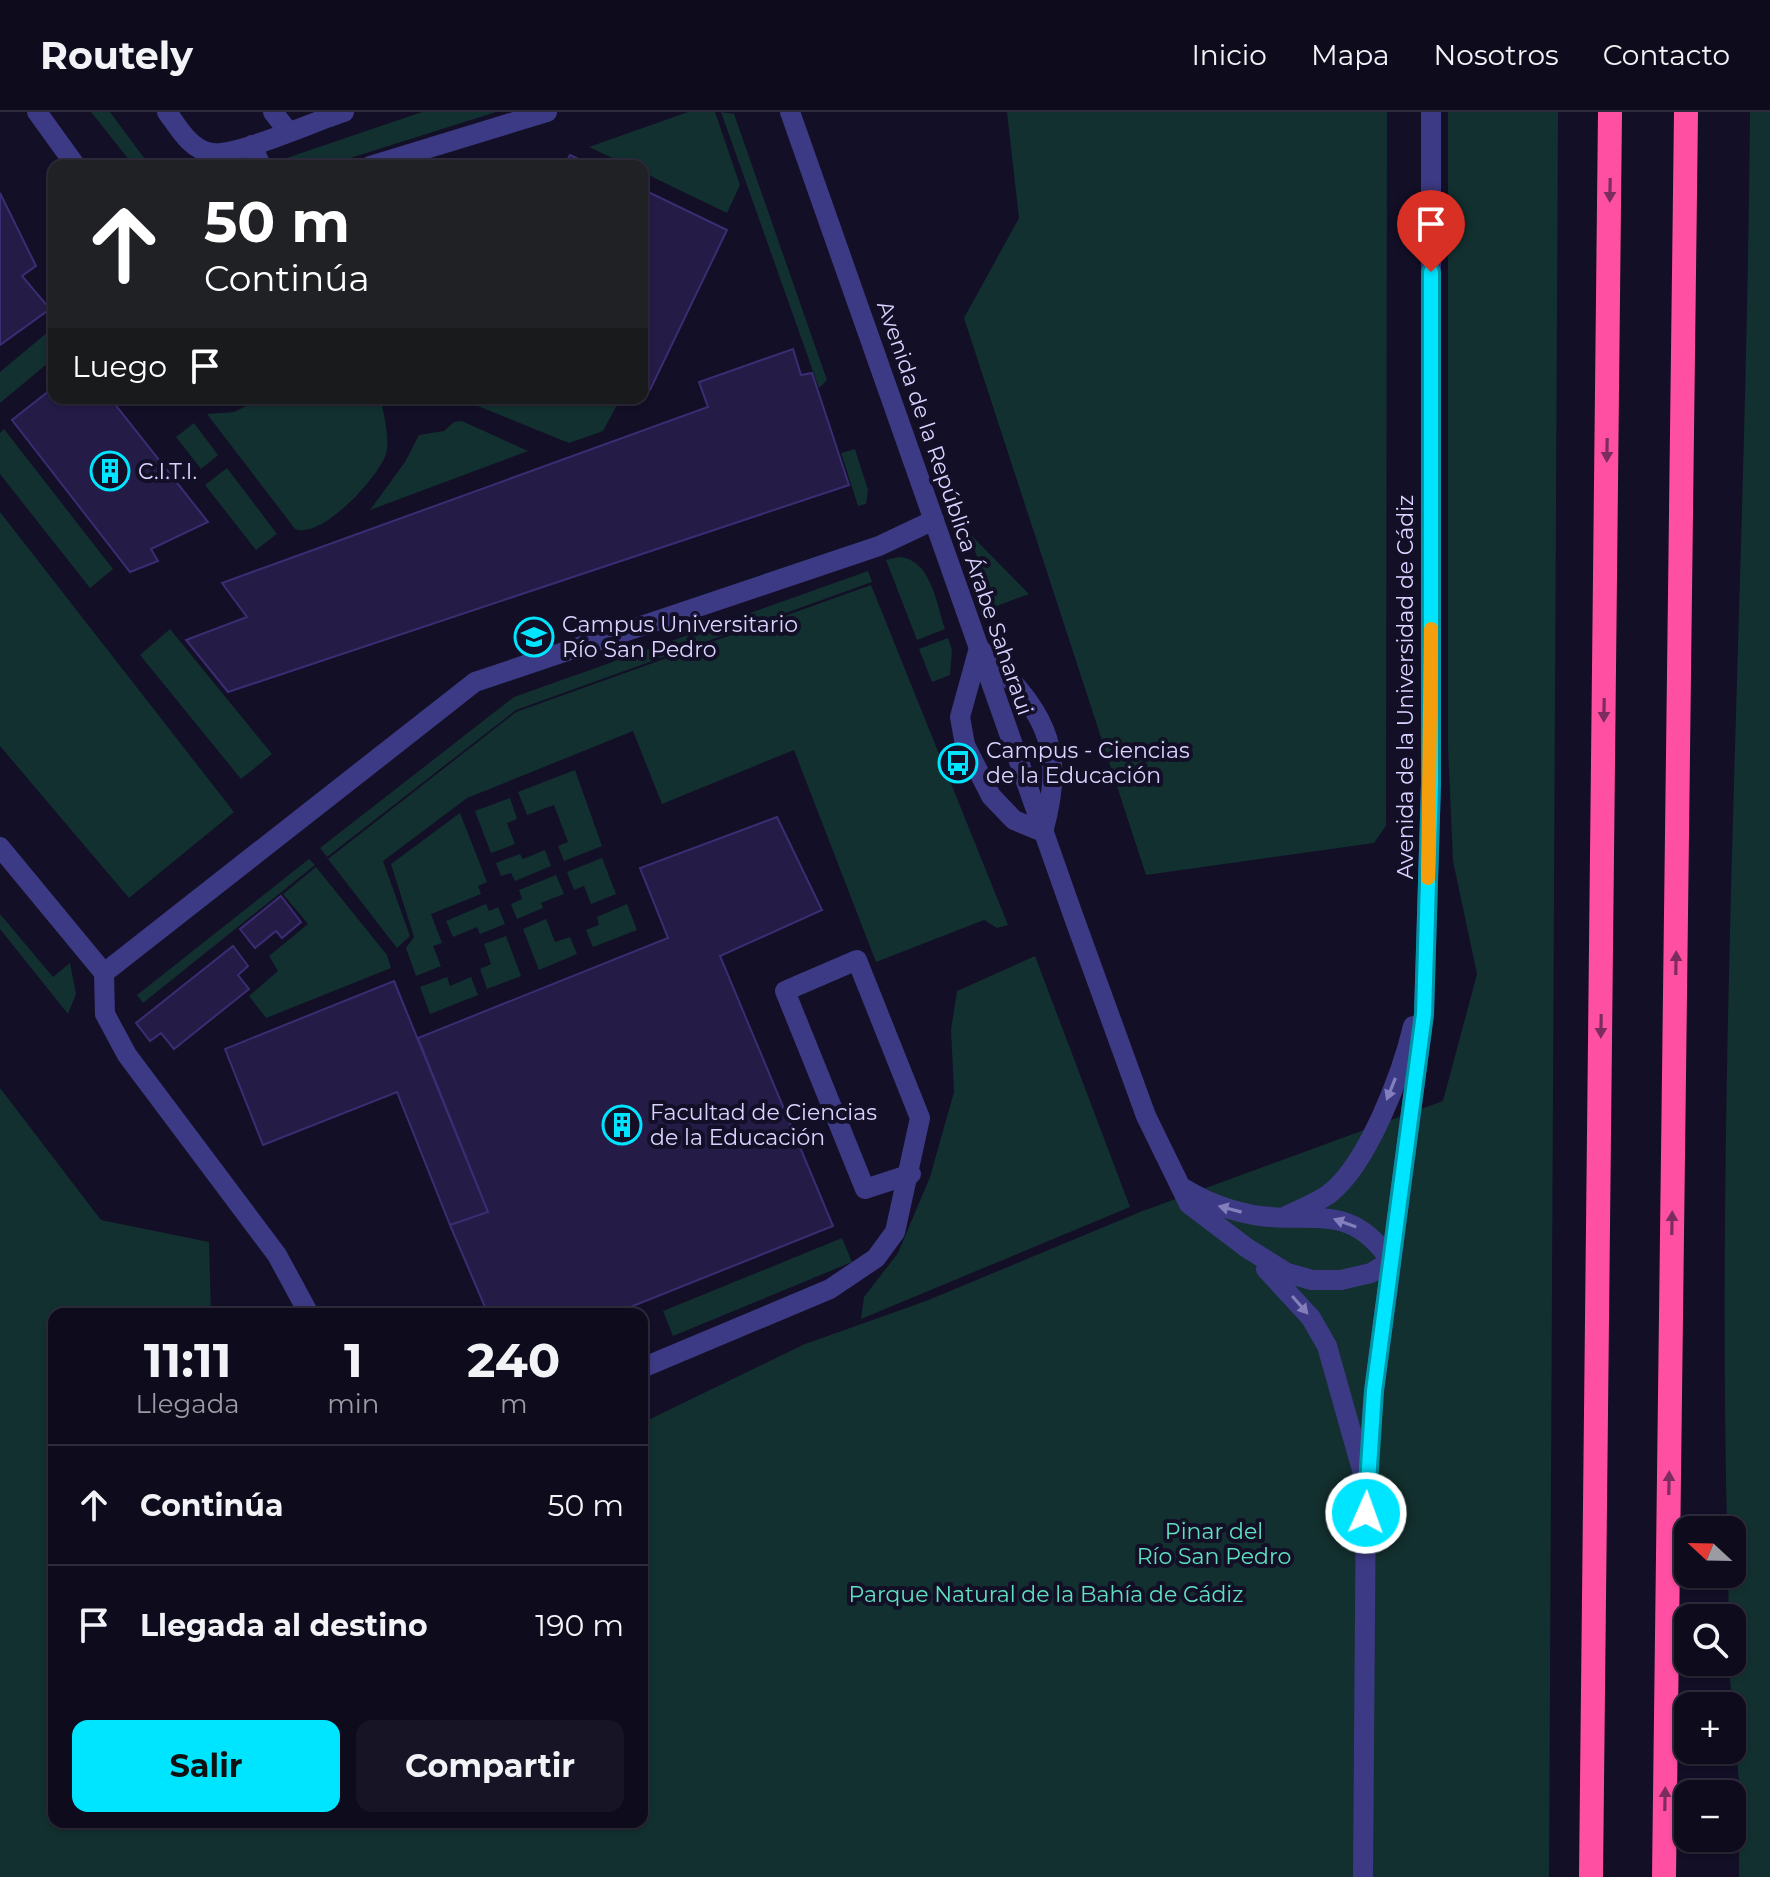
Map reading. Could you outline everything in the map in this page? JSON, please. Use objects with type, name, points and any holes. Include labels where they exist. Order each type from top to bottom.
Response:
[{"type":"highway","points":[[1591,1877],[1610,112]]},
{"type":"highway","points":[[1664,1877],[1686,112]]},
{"type":"street","points":[[37,112],[72,160]]},
{"type":"street","points":[[167,112],[197,148],[213,154],[252,145],[344,112]]},
{"type":"street","points":[[273,112],[287,130]]},
{"type":"street","points":[[390,160],[547,112]]},
{"type":"street","name":"Avenida de la República Árabe Saharaui","points":[[790,112],[1146,1116],[1189,1204],[1247,1248]]},
{"type":"street","name":"Avenida de la Universidad de Cádiz","points":[[1366,1485],[1391,1261],[1424,1014],[1431,783],[1431,112]]},
{"type":"street","points":[[252,145],[258,160]]},
{"type":"street","points":[[104,973],[475,682],[879,546],[934,520]]},
{"type":"street","points":[[979,648],[1021,689],[1034,707],[1047,738],[1055,767],[1054,794],[1043,832],[1014,820],[991,796],[965,745],[960,717],[979,648]]},
{"type":"street","points":[[0,847],[104,973],[105,1014],[127,1055],[277,1255],[306,1308]]},
{"type":"street","points":[[1284,1217],[1329,1193],[1344,1178],[1364,1148],[1390,1095],[1409,1043],[1427,932]]},
{"type":"street","points":[[648,1365],[830,1289],[876,1258],[895,1232],[911,1174],[920,1118],[857,960],[785,991],[865,1189],[911,1174]]},
{"type":"street","points":[[1182,1186],[1203,1200],[1235,1211],[1335,1219],[1375,1237],[1391,1261],[1371,1273],[1341,1280],[1312,1280],[1287,1273],[1247,1248]]},
{"type":"street","points":[[1247,1248],[1311,1318],[1327,1346],[1366,1485],[1363,1877]]},
{"type":"green space","points":[[91,112],[110,112],[146,160],[129,160]]},
{"type":"green space","points":[[422,112],[496,112],[344,160],[281,160]]},
{"type":"green space","points":[[688,112],[715,112],[740,185],[727,213],[648,175],[648,160],[616,160],[589,147]]},
{"type":"green space","points":[[721,112],[734,114],[827,380],[819,388]]},
{"type":"green space","points":[[1007,112],[1387,112],[1386,826],[1374,843],[1146,875],[964,318],[1019,218]]},
{"type":"green space","name":"Pinar del Río San Pedro","points":[[1448,112],[1558,112],[1549,1877],[0,1877],[0,1088],[101,1220],[209,1242],[211,1308],[48,1308],[48,1828],[648,1828],[648,1420],[805,1344],[926,1301],[1140,1212],[1443,1101],[1477,974],[1453,861],[1448,747]]},
{"type":"green space","points":[[1750,112],[1770,112],[1770,1877],[1739,1877],[1739,1852],[1746,1852],[1746,1780],[1739,1780],[1737,1764],[1746,1764],[1746,1692],[1731,1692],[1730,1679],[1730,1676],[1746,1676],[1746,1604],[1729,1604],[1728,1588],[1746,1588],[1746,1516],[1727,1516],[1725,1175]]},
{"type":"green space","points":[[48,332],[48,363],[0,403],[0,372]]},
{"type":"green space","points":[[250,404],[382,404],[387,434],[386,454],[372,477],[347,505],[319,525],[306,530],[295,529],[207,414],[234,412]]},
{"type":"green space","points":[[473,404],[617,404],[603,431],[569,443]]},
{"type":"green space","points":[[462,421],[528,451],[370,510],[405,462],[419,435],[444,431],[454,422]]},
{"type":"green space","points":[[194,423],[218,455],[201,469],[176,437]]},
{"type":"green space","points":[[4,429],[113,569],[90,588],[0,474],[0,433]]},
{"type":"green space","points":[[855,449],[868,490],[866,504],[858,506],[841,453]]},
{"type":"green space","points":[[227,468],[277,534],[256,550],[205,485]]},
{"type":"green space","points":[[0,512],[234,812],[129,898],[0,746]]},
{"type":"green space","points":[[969,533],[1029,594],[994,607]]},
{"type":"green space","points":[[899,557],[918,565],[925,574],[945,629],[917,640],[886,560]]},
{"type":"green space","points":[[868,571],[872,582],[516,710],[327,857],[320,848],[514,697]]},
{"type":"green space","points":[[871,585],[1008,925],[997,928],[984,920],[876,962],[794,750],[662,804],[633,731],[467,798],[383,861],[410,936],[397,948],[328,859],[516,712]]},
{"type":"green space","points":[[170,629],[272,754],[241,779],[140,655]]},
{"type":"green space","points":[[948,638],[952,650],[950,675],[932,682],[919,649]]},
{"type":"green space","points":[[575,770],[602,846],[564,861],[558,846],[568,842],[554,805],[527,815],[518,792]]},
{"type":"green space","points":[[510,798],[517,819],[507,823],[515,844],[491,853],[475,811]]},
{"type":"green space","points":[[460,813],[487,882],[478,886],[481,894],[431,914],[442,943],[433,946],[441,966],[416,976],[406,948],[414,937],[391,864]]},
{"type":"green space","points":[[545,850],[551,866],[515,881],[511,873],[501,876],[496,863],[520,854],[523,859]]},
{"type":"green space","points":[[602,858],[616,894],[591,904],[584,886],[574,890],[567,872]]},
{"type":"green space","points":[[309,859],[315,865],[143,1003],[137,995]]},
{"type":"green space","points":[[316,867],[387,955],[391,968],[266,1018],[249,996],[278,971],[269,956],[308,924],[283,894]]},
{"type":"green space","points":[[556,875],[564,894],[541,903],[543,908],[517,919],[511,904],[522,899],[519,890]]},
{"type":"green space","points":[[486,904],[489,911],[498,907],[505,924],[480,934],[477,927],[453,937],[446,921]]},
{"type":"green space","points":[[627,904],[637,930],[593,947],[586,930],[599,925],[597,917]]},
{"type":"green space","points":[[0,914],[53,977],[70,963],[76,994],[68,1014],[0,929]]},
{"type":"green space","points":[[546,919],[555,942],[570,937],[577,954],[539,970],[523,929]]},
{"type":"green space","points":[[506,936],[521,976],[487,989],[480,969],[491,964],[484,944]]},
{"type":"green space","points":[[1035,956],[1130,1207],[861,1319],[864,1297],[898,1253],[930,1177],[954,1092],[951,1030],[957,991]]},
{"type":"green space","points":[[447,977],[450,986],[471,977],[478,995],[430,1014],[420,987]]},
{"type":"green space","points":[[842,1238],[852,1262],[673,1336],[663,1311]]},
{"type":"building","points":[[648,192],[727,230],[648,389]]},
{"type":"building","points":[[0,193],[36,266],[22,276],[48,310],[0,345]]},
{"type":"building","points":[[793,349],[801,375],[812,373],[849,485],[228,692],[186,640],[247,617],[222,583],[708,407],[699,382]]},
{"type":"building","name":"C.I.T.I.","points":[[48,392],[48,404],[115,404],[208,522],[151,549],[158,561],[130,572],[12,420]]},
{"type":"building","name":"Facultad de Ciencias de la Educación","points":[[777,817],[822,910],[720,956],[833,1226],[628,1308],[485,1308],[450,1225],[488,1212],[418,1038],[668,938],[640,868]]},
{"type":"building","points":[[281,896],[301,922],[282,938],[276,931],[255,948],[240,929]]},
{"type":"building","points":[[233,946],[248,966],[238,975],[249,989],[174,1049],[161,1033],[150,1041],[136,1023]]},
{"type":"building","points":[[394,981],[488,1212],[450,1225],[397,1092],[263,1145],[225,1049]]},
{"type":"slow traffic","points":[[1428,878],[1431,629]]},
{"type":"place","name":"C.I.T.I.","points":[[110,471]]},
{"type":"place","name":"Campus Universitario Río San Pedro","points":[[534,637]]},
{"type":"place","name":"Campus - Ciencias de la Educación","points":[[958,763]]},
{"type":"place","name":"Facultad de Ciencias de la Educación","points":[[622,1125]]},
{"type":"route","points":[[1366,1513],[1374,1391],[1411,1132],[1424,1014],[1431,783],[1431,272]]},
{"type":"park label","name":"Parque Natural de la Bahía de Cádiz","points":[[1046,1594]]}]
